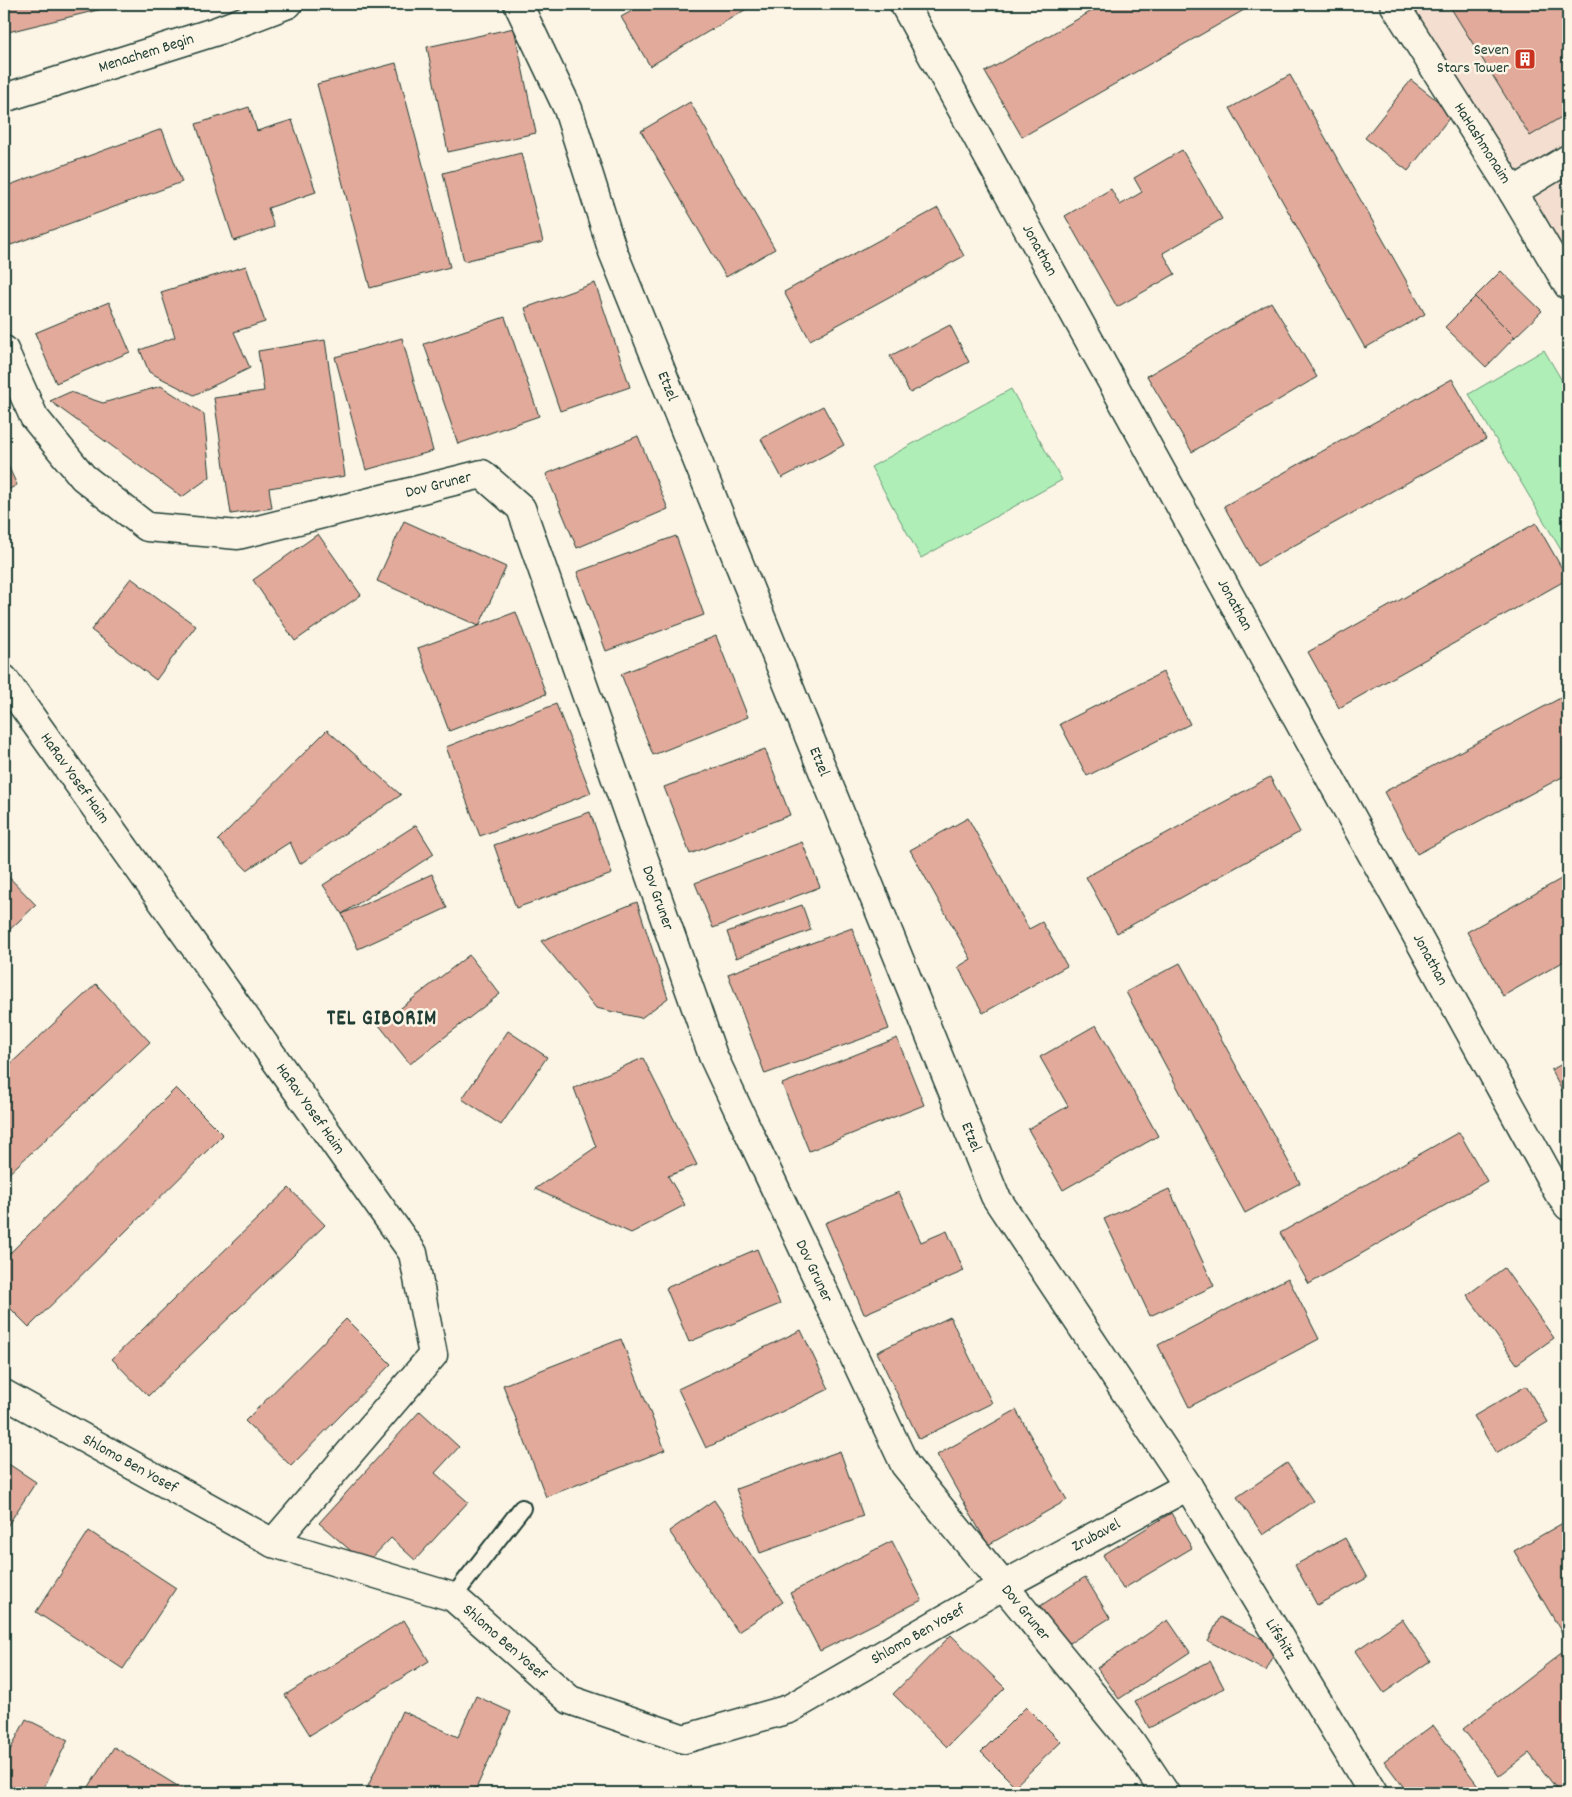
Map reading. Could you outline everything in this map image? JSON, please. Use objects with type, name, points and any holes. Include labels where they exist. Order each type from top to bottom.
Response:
[{"type":"street","name":"Menachem Begin","points":[[4,98],[216,31],[288,4]]},
{"type":"street","name":"Etzel","points":[[518,4],[568,109],[613,252],[995,1196],[1188,1486]]},
{"type":"street","name":"Jonathan","points":[[904,4],[1553,1183],[1568,1206]]},
{"type":"street","name":"HaHashmonaim","points":[[1394,4],[1513,192],[1568,285]]},
{"type":"street","points":[[1513,192],[1568,159]]},
{"type":"street","name":"Dov Gruner","points":[[4,350],[34,417],[83,477],[147,527],[238,535],[482,474],[521,508],[713,1056],[905,1465],[1131,1742],[1165,1793]]},
{"type":"street","name":"HaRav Yosef Haim","points":[[4,679],[413,1253],[433,1355],[273,1543]]},
{"type":"street","name":"Shlomo Ben Yosef","points":[[4,1394],[273,1543],[453,1597],[570,1700],[684,1738],[789,1709],[1004,1585]]},
{"type":"street","name":"Zrubavel","points":[[1004,1585],[1188,1486]]},
{"type":"street","name":"Lifshitz","points":[[1188,1486],[1373,1793]]},
{"type":"lane","points":[[453,1597],[522,1508]]},
{"type":"shaded area","points":[[1397,4],[1568,4],[1568,286]]},
{"type":"green space","points":[[1544,350],[1568,391],[1568,562],[1469,394]]},
{"type":"green space","points":[[1011,389],[1062,480],[921,558],[871,467]]},
{"type":"building","points":[[4,4],[114,4],[114,6],[4,33]]},
{"type":"building","points":[[644,4],[755,4],[650,66],[621,17]]},
{"type":"building","points":[[1104,4],[1240,4],[1244,10],[1022,137],[985,72]]},
{"type":"building","name":"Seven Stars Tower","points":[[1450,4],[1568,4],[1568,113],[1530,136]]},
{"type":"building","points":[[514,28],[536,133],[448,152],[427,47]]},
{"type":"building","points":[[396,63],[450,267],[370,288],[317,84]]},
{"type":"building","points":[[1290,75],[1425,314],[1365,348],[1230,108]]},
{"type":"building","points":[[1411,80],[1453,113],[1408,171],[1365,138]]},
{"type":"building","points":[[690,102],[775,249],[726,277],[641,131]]},
{"type":"building","points":[[249,107],[257,131],[292,120],[316,192],[268,208],[274,227],[234,241],[196,124]]},
{"type":"building","points":[[162,129],[182,182],[11,245],[4,226],[4,187]]},
{"type":"building","points":[[1182,150],[1222,219],[1163,253],[1175,274],[1117,307],[1065,216],[1111,189],[1120,205],[1142,192],[1134,178]]},
{"type":"building","points":[[521,153],[543,242],[464,261],[443,173]]},
{"type":"building","points":[[938,208],[964,256],[810,340],[784,292]]},
{"type":"building","points":[[246,266],[265,322],[234,332],[250,368],[194,395],[149,372],[140,350],[175,337],[161,292]]},
{"type":"building","points":[[1501,271],[1542,311],[1515,337],[1475,297]]},
{"type":"building","points":[[595,283],[630,387],[560,411],[525,308]]},
{"type":"building","points":[[1475,297],[1515,337],[1486,367],[1445,327]]},
{"type":"building","points":[[109,302],[130,352],[56,383],[35,333]]},
{"type":"building","points":[[1271,302],[1317,377],[1192,452],[1147,376]]},
{"type":"building","points":[[505,317],[539,416],[458,444],[424,344]]},
{"type":"building","points":[[950,325],[969,362],[910,393],[890,356]]},
{"type":"building","points":[[402,338],[433,451],[366,470],[335,357]]},
{"type":"building","points":[[325,340],[345,476],[269,488],[272,508],[231,514],[214,398],[264,391],[258,351]]},
{"type":"building","points":[[1452,379],[1486,439],[1257,566],[1224,506]]},
{"type":"building","points":[[161,386],[204,414],[210,477],[182,497],[50,401],[70,392],[103,403]]},
{"type":"building","points":[[823,406],[844,445],[782,478],[761,439]]},
{"type":"building","points":[[638,436],[668,509],[577,548],[546,474]]},
{"type":"building","points":[[4,457],[17,485],[4,492]]},
{"type":"building","points":[[404,521],[506,567],[479,626],[377,581]]},
{"type":"building","points":[[1536,523],[1568,579],[1339,708],[1308,652]]},
{"type":"building","points":[[318,534],[361,595],[295,641],[253,580]]},
{"type":"building","points":[[676,536],[704,615],[606,651],[577,572]]},
{"type":"building","points":[[131,578],[196,626],[156,680],[91,630]]},
{"type":"building","points":[[516,612],[546,694],[449,731],[418,648]]},
{"type":"building","points":[[716,636],[748,717],[653,755],[621,674]]},
{"type":"building","points":[[1163,672],[1190,724],[1087,776],[1060,724]]},
{"type":"building","points":[[1568,694],[1568,774],[1417,854],[1384,792]]},
{"type":"building","points":[[556,704],[591,793],[480,836],[446,747]]},
{"type":"building","points":[[327,730],[401,795],[300,864],[290,842],[247,870],[218,840]]},
{"type":"building","points":[[765,749],[790,815],[690,854],[664,787]]},
{"type":"building","points":[[1270,777],[1300,832],[1117,933],[1086,877]]},
{"type":"building","points":[[590,812],[612,874],[516,908],[494,845]]},
{"type":"building","points":[[968,818],[1029,929],[1042,922],[1067,966],[983,1013],[958,967],[971,959],[910,850]]},
{"type":"building","points":[[416,825],[434,854],[342,914],[323,885]]},
{"type":"building","points":[[802,842],[820,887],[713,928],[695,883]]},
{"type":"building","points":[[4,872],[36,905],[4,935]]},
{"type":"building","points":[[432,874],[447,908],[358,949],[342,914]]},
{"type":"building","points":[[1568,875],[1568,959],[1503,996],[1467,932]]},
{"type":"building","points":[[637,902],[668,998],[641,1018],[596,1008],[541,941]]},
{"type":"building","points":[[802,905],[811,930],[736,958],[727,932]]},
{"type":"building","points":[[852,928],[889,1029],[765,1074],[728,974]]},
{"type":"building","points":[[469,955],[500,994],[410,1064],[379,1025]]},
{"type":"building","points":[[1180,963],[1300,1183],[1245,1213],[1126,992]]},
{"type":"building","points":[[96,984],[150,1042],[4,1178],[4,1070]]},
{"type":"building","points":[[1096,1025],[1158,1136],[1063,1190],[1028,1129],[1068,1106],[1040,1057]]},
{"type":"building","points":[[508,1031],[547,1057],[501,1125],[462,1099]]},
{"type":"building","points":[[897,1038],[924,1105],[809,1151],[782,1084]]},
{"type":"building","points":[[643,1058],[697,1165],[668,1176],[685,1205],[631,1233],[535,1189],[596,1147],[574,1088]]},
{"type":"building","points":[[1568,1061],[1568,1102],[1551,1070]]},
{"type":"building","points":[[176,1088],[223,1135],[29,1327],[4,1302],[4,1259]]},
{"type":"building","points":[[1459,1132],[1487,1181],[1309,1284],[1280,1233]]},
{"type":"building","points":[[289,1188],[325,1225],[148,1396],[112,1359]]},
{"type":"building","points":[[1169,1189],[1214,1286],[1150,1316],[1104,1219]]},
{"type":"building","points":[[899,1192],[921,1242],[947,1231],[964,1271],[864,1314],[825,1223]]},
{"type":"building","points":[[757,1249],[780,1304],[689,1342],[666,1288]]},
{"type":"building","points":[[1504,1268],[1554,1338],[1517,1364],[1467,1295]]},
{"type":"building","points":[[1288,1278],[1319,1339],[1189,1407],[1158,1345]]},
{"type":"building","points":[[950,1317],[992,1403],[919,1439],[877,1352]]},
{"type":"building","points":[[346,1319],[391,1364],[291,1466],[245,1421]]},
{"type":"building","points":[[801,1330],[829,1389],[706,1448],[678,1389]]},
{"type":"building","points":[[621,1339],[665,1450],[546,1497],[503,1385]]},
{"type":"building","points":[[1526,1386],[1548,1422],[1496,1453],[1474,1416]]},
{"type":"building","points":[[1016,1410],[1067,1500],[988,1545],[937,1455]]},
{"type":"building","points":[[420,1411],[459,1447],[435,1473],[468,1502],[415,1560],[391,1538],[366,1564],[319,1523]]},
{"type":"building","points":[[840,1451],[863,1516],[760,1553],[736,1489]]},
{"type":"building","points":[[4,1461],[36,1482],[4,1531]]},
{"type":"building","points":[[1287,1463],[1313,1501],[1263,1535],[1237,1497]]},
{"type":"building","points":[[714,1500],[783,1602],[738,1632],[669,1531]]},
{"type":"building","points":[[1171,1513],[1192,1548],[1123,1589],[1103,1555]]},
{"type":"building","points":[[1568,1520],[1568,1636],[1565,1638],[1514,1551]]},
{"type":"building","points":[[89,1531],[176,1588],[123,1669],[36,1612]]},
{"type":"building","points":[[1345,1538],[1367,1578],[1317,1605],[1295,1565]]},
{"type":"building","points":[[892,1541],[922,1600],[820,1651],[790,1593]]},
{"type":"building","points":[[1085,1577],[1110,1618],[1065,1646],[1040,1606]]},
{"type":"building","points":[[1220,1617],[1278,1647],[1266,1671],[1208,1641]]},
{"type":"building","points":[[1402,1619],[1430,1661],[1384,1693],[1355,1651]]},
{"type":"building","points":[[404,1620],[429,1661],[310,1735],[285,1695]]},
{"type":"building","points":[[1168,1620],[1190,1652],[1119,1699],[1097,1668]]},
{"type":"building","points":[[951,1635],[1005,1688],[947,1747],[893,1694]]},
{"type":"building","points":[[1568,1648],[1568,1793],[1560,1793],[1529,1753],[1499,1776],[1463,1729]]},
{"type":"building","points":[[1210,1661],[1224,1688],[1149,1728],[1135,1701]]},
{"type":"building","points":[[476,1696],[511,1712],[474,1793],[365,1793],[402,1711],[458,1737]]},
{"type":"building","points":[[1026,1707],[1061,1742],[1015,1786],[981,1752]]},
{"type":"building","points":[[26,1719],[68,1740],[41,1793],[4,1793],[4,1762]]},
{"type":"building","points":[[1433,1725],[1480,1788],[1473,1793],[1408,1793],[1384,1761]]},
{"type":"building","points":[[114,1747],[189,1793],[85,1793]]},
{"type":"place","name":"Seven Stars Tower","points":[[1525,59]]},
{"type":"district","name":"TEL GIBORIM","points":[[382,1020]]}]
